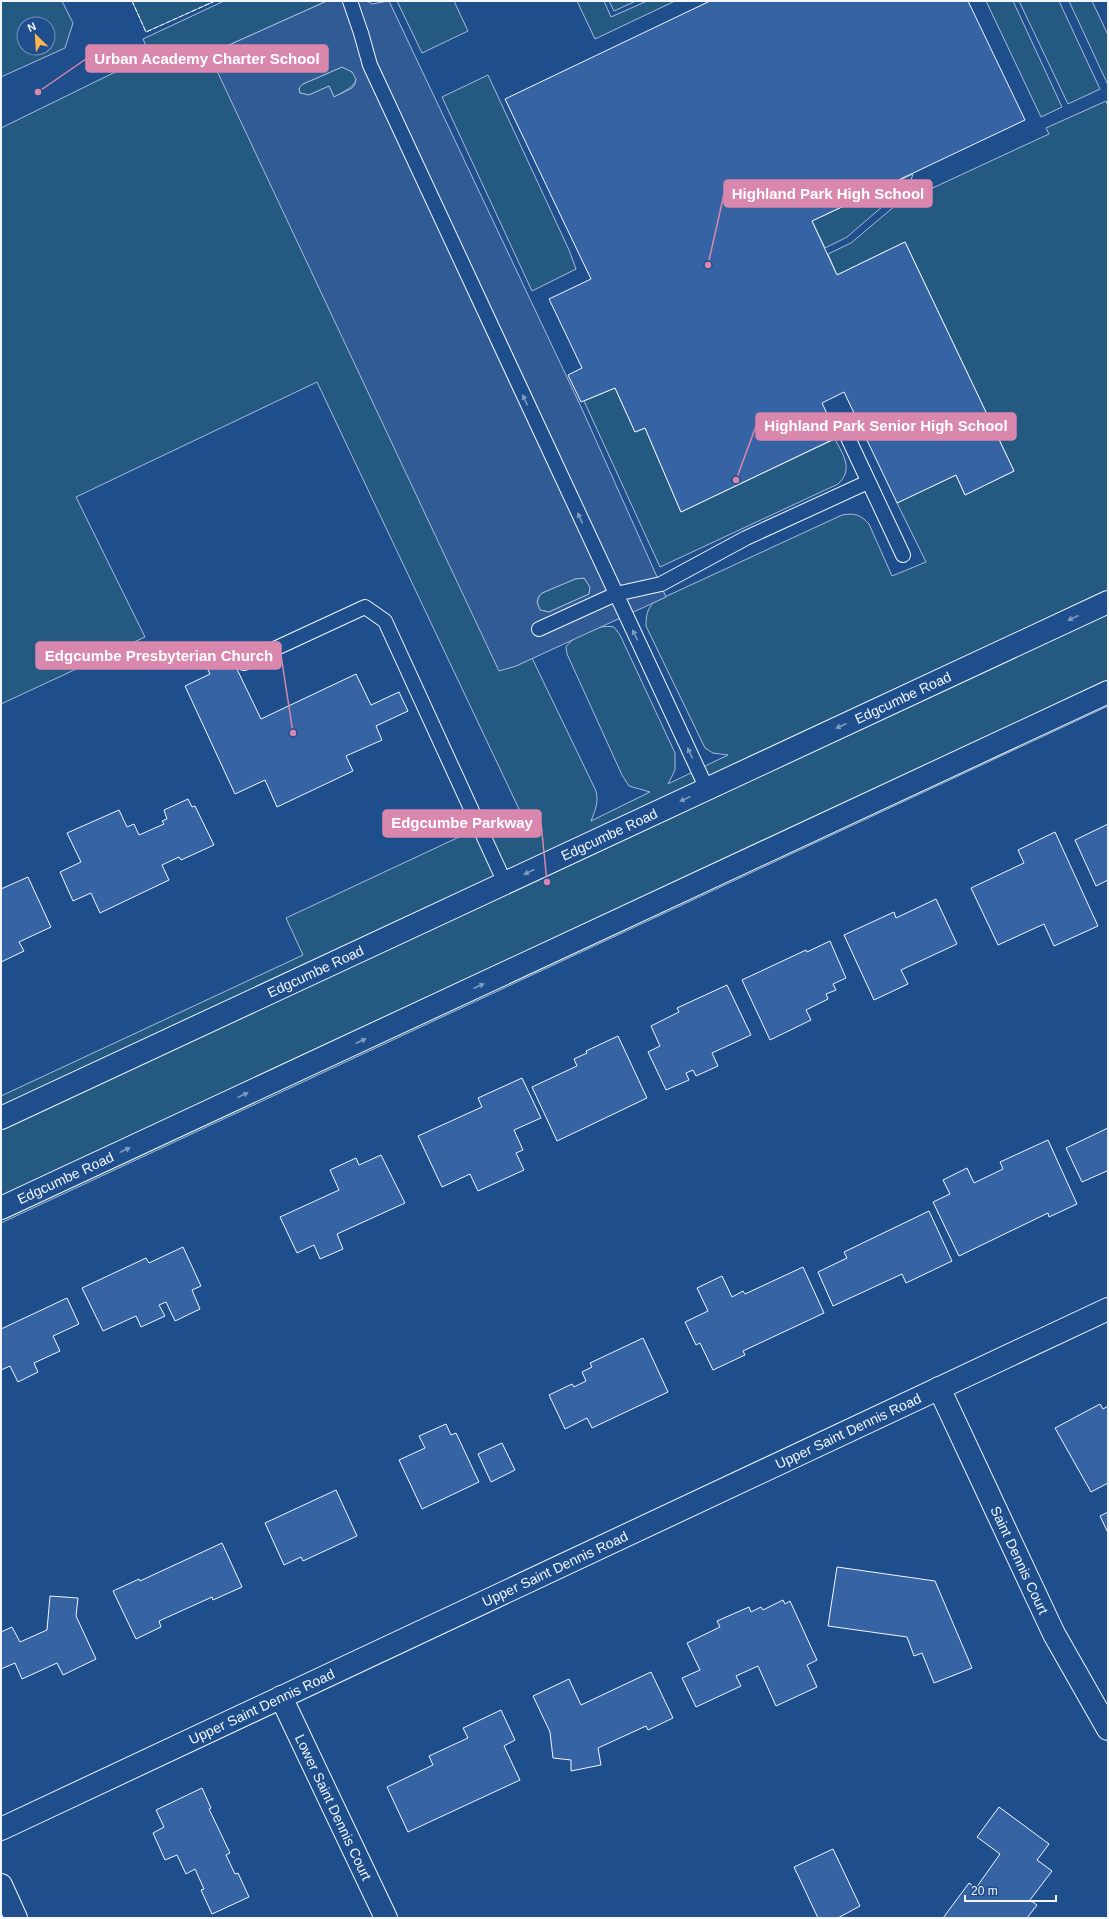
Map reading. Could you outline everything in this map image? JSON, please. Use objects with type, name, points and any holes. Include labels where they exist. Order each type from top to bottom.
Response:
[{"type":"street","name":"Edgcumbe Road","points":[[1,1118],[1108,602]]},
{"type":"street","name":"Edgcumbe Road","points":[[1,1208],[1108,692]]},
{"type":"street","name":"Upper Saint Dennis Road","points":[[1,1829],[1108,1309]]},
{"type":"street","name":"Saint Dennis Court","points":[[939,1388],[1054,1634],[1108,1728]]},
{"type":"street","name":"Lower Saint Dennis Court","points":[[281,1697],[386,1918]]},
{"type":"street","points":[[1,1885],[16,1918]]},
{"type":"lane","points":[[350,1],[370,65],[707,788]]},
{"type":"lane","points":[[842,423],[903,555]]},
{"type":"lane","points":[[539,629],[616,594],[661,584],[746,538],[868,482]]},
{"type":"lane","points":[[244,663],[365,607],[384,621],[505,883]]},
{"type":"shaded area","points":[[1,1],[62,1],[73,23],[65,48],[56,52],[56,16],[16,16],[16,56],[47,56],[1,77]]},
{"type":"shaded area","points":[[132,1],[215,1],[146,32]]},
{"type":"shaded area","points":[[224,1],[327,1],[209,54],[516,666],[532,658],[596,791],[597,803],[591,821],[650,792],[629,786],[622,775],[567,654],[566,647],[570,642],[587,631],[608,626],[614,627],[620,635],[675,753],[675,770],[668,784],[728,755],[713,753],[705,748],[646,626],[647,613],[654,602],[846,514],[860,516],[869,524],[892,576],[926,562],[897,503],[956,475],[965,495],[1014,471],[905,242],[837,275],[828,254],[851,243],[896,205],[1049,134],[1046,128],[1106,101],[1108,106],[1108,706],[1,1223],[1,1096],[303,955],[286,918],[519,809],[317,382],[76,497],[145,637],[1,704],[1,128],[150,55],[143,39]]},
{"type":"shaded area","points":[[327,1],[367,1],[372,4],[389,1],[582,409],[666,597],[516,666],[499,671],[209,54]],"holes":[[[342,67],[352,72],[356,79],[352,88],[334,97],[329,86],[309,95],[300,93],[299,88],[303,84]],[[584,578],[590,587],[589,594],[549,612],[540,610],[537,602],[542,593],[575,579]]]},
{"type":"shaded area","points":[[397,1],[454,1],[468,31],[422,53]]},
{"type":"shaded area","points":[[577,1],[604,1],[611,17],[647,1],[675,1],[595,39]]},
{"type":"shaded area","points":[[609,1],[636,1],[614,11]]},
{"type":"shaded area","points":[[986,1],[1013,1],[1062,107],[1041,117]]},
{"type":"shaded area","points":[[1019,1],[1059,1],[1100,89],[1068,104]]},
{"type":"shaded area","points":[[1069,1],[1092,1],[1108,35],[1108,85]]},
{"type":"shaded area","points":[[342,67],[351,71],[355,75],[356,79],[351,87],[334,97],[329,86],[309,95],[300,93],[299,88],[303,84]]},
{"type":"shaded area","points":[[488,75],[569,250],[576,269],[532,291],[442,97]]},
{"type":"shaded area","points":[[913,174],[907,192],[890,200],[847,237],[825,248],[812,221]]},
{"type":"shaded area","points":[[615,388],[635,432],[645,428],[681,512],[835,439],[846,462],[845,473],[838,484],[660,567],[584,401]]},
{"type":"shaded area","points":[[584,578],[590,587],[589,594],[549,612],[540,610],[538,601],[542,593],[575,579]]},
{"type":"building","points":[[710,1],[968,1],[1025,120],[812,221],[837,275],[905,242],[1014,471],[965,495],[956,475],[897,503],[844,392],[822,403],[838,437],[681,512],[645,428],[635,432],[615,388],[581,402],[568,375],[582,368],[549,299],[591,279],[505,99]]},
{"type":"building","points":[[221,650],[228,666],[234,663],[261,719],[356,674],[371,705],[399,692],[408,711],[376,726],[382,740],[346,756],[353,771],[277,807],[265,780],[235,794],[185,686],[210,674],[203,659]]},
{"type":"building","points":[[188,799],[192,807],[195,806],[214,845],[181,860],[179,857],[162,865],[169,880],[100,913],[91,893],[73,901],[60,872],[81,862],[67,833],[119,810],[127,827],[134,824],[139,835],[164,824],[162,821],[167,819],[164,810]]},
{"type":"building","points":[[1108,824],[1108,880],[1096,886],[1075,840]]},
{"type":"building","points":[[1055,832],[1098,926],[1054,946],[1044,924],[998,945],[971,888],[1024,863],[1018,850]]},
{"type":"building","points":[[28,877],[51,927],[19,942],[24,951],[1,962],[1,889]]},
{"type":"building","points":[[936,899],[957,944],[901,970],[908,984],[874,1000],[844,935],[894,912],[896,918]]},
{"type":"building","points":[[830,941],[846,978],[833,984],[836,990],[826,994],[828,999],[806,1010],[811,1020],[770,1040],[742,980],[806,950],[807,952]]},
{"type":"building","points":[[727,985],[751,1035],[712,1053],[718,1066],[696,1076],[693,1070],[686,1073],[689,1080],[666,1090],[648,1052],[660,1046],[651,1026],[679,1012],[677,1008]]},
{"type":"building","points":[[618,1036],[647,1098],[557,1141],[532,1087],[577,1066],[574,1059],[587,1053],[586,1051]]},
{"type":"building","points":[[522,1078],[541,1118],[514,1130],[523,1150],[516,1153],[524,1170],[478,1191],[470,1174],[442,1187],[418,1136],[482,1107],[478,1098]]},
{"type":"building","points":[[1108,1128],[1108,1174],[1107,1171],[1082,1182],[1066,1148]]},
{"type":"building","points":[[1048,1140],[1077,1204],[1049,1217],[1048,1213],[959,1256],[933,1202],[950,1194],[943,1180],[967,1168],[974,1183],[1003,1169],[1000,1162]]},
{"type":"building","points":[[381,1155],[405,1203],[337,1234],[343,1249],[320,1259],[314,1245],[297,1253],[280,1217],[339,1190],[330,1170],[356,1158],[359,1165]]},
{"type":"building","points":[[929,1211],[952,1261],[906,1283],[902,1274],[833,1306],[818,1272],[847,1258],[844,1252]]},
{"type":"building","points":[[183,1247],[201,1286],[192,1290],[200,1309],[175,1321],[166,1302],[159,1305],[165,1316],[141,1327],[136,1316],[103,1331],[82,1288],[146,1258],[149,1263]]},
{"type":"building","points":[[803,1267],[824,1313],[743,1351],[745,1355],[713,1370],[700,1343],[696,1345],[685,1322],[708,1311],[697,1288],[722,1276],[732,1297],[743,1291],[745,1294]]},
{"type":"building","points":[[67,1298],[79,1324],[53,1336],[60,1351],[34,1363],[38,1372],[18,1382],[10,1366],[1,1370],[1,1329]]},
{"type":"building","points":[[643,1338],[668,1392],[592,1428],[587,1418],[565,1429],[549,1395],[572,1384],[574,1387],[586,1381],[582,1372],[592,1367],[590,1363]]},
{"type":"building","points":[[1100,1404],[1103,1409],[1108,1406],[1108,1483],[1091,1492],[1055,1428]]},
{"type":"building","points":[[446,1424],[451,1435],[456,1433],[479,1482],[422,1509],[399,1460],[425,1448],[419,1436]]},
{"type":"building","points":[[502,1443],[515,1470],[491,1482],[478,1454]]},
{"type":"building","points":[[336,1490],[357,1536],[303,1561],[301,1557],[284,1565],[265,1523]]},
{"type":"building","points":[[1108,1512],[1108,1533],[1100,1516]]},
{"type":"building","points":[[222,1543],[242,1587],[213,1600],[212,1597],[159,1621],[161,1627],[136,1639],[113,1591],[139,1579],[140,1581]]},
{"type":"building","points":[[837,1567],[935,1581],[972,1668],[934,1683],[922,1653],[914,1656],[907,1637],[828,1626]]},
{"type":"building","points":[[50,1596],[78,1598],[76,1616],[96,1659],[63,1675],[57,1663],[22,1679],[15,1663],[1,1669],[1,1632],[12,1627],[20,1642],[47,1630]]},
{"type":"building","points":[[783,1600],[785,1604],[790,1601],[817,1660],[807,1665],[817,1687],[776,1706],[758,1666],[736,1676],[741,1686],[696,1707],[682,1678],[700,1670],[687,1643],[720,1627],[717,1621],[749,1607],[751,1612],[761,1607],[763,1610]]},
{"type":"building","points":[[651,1672],[673,1718],[648,1730],[646,1726],[598,1748],[601,1765],[571,1771],[571,1760],[553,1758],[550,1732],[533,1696],[569,1679],[581,1705]]},
{"type":"building","points":[[501,1710],[515,1740],[504,1746],[520,1780],[408,1832],[387,1787],[433,1765],[429,1756],[468,1738],[463,1728]]},
{"type":"building","points":[[202,1788],[211,1808],[209,1809],[230,1853],[226,1855],[235,1874],[238,1873],[249,1897],[212,1914],[201,1890],[204,1889],[195,1869],[186,1874],[177,1855],[165,1860],[153,1833],[164,1827],[156,1810]]},
{"type":"building","points":[[999,1807],[1049,1844],[1037,1860],[1052,1871],[1030,1900],[1037,1905],[1027,1918],[943,1918],[969,1883],[976,1888],[1000,1854],[977,1837]]},
{"type":"building","points":[[833,1849],[860,1906],[838,1918],[818,1918],[794,1867]]},
{"type":"fence","points":[[132,1],[146,32],[215,1]]},
{"type":"place","name":"Urban Academy Charter School","points":[[38,92]]},
{"type":"place","name":"Highland Park High School","points":[[708,265]]},
{"type":"place","name":"Highland Park Senior High School","points":[[736,480]]},
{"type":"place","name":"Edgcumbe Presbyterian Church","points":[[293,733]]},
{"type":"place","name":"Edgcumbe Parkway","points":[[547,882]]}]
